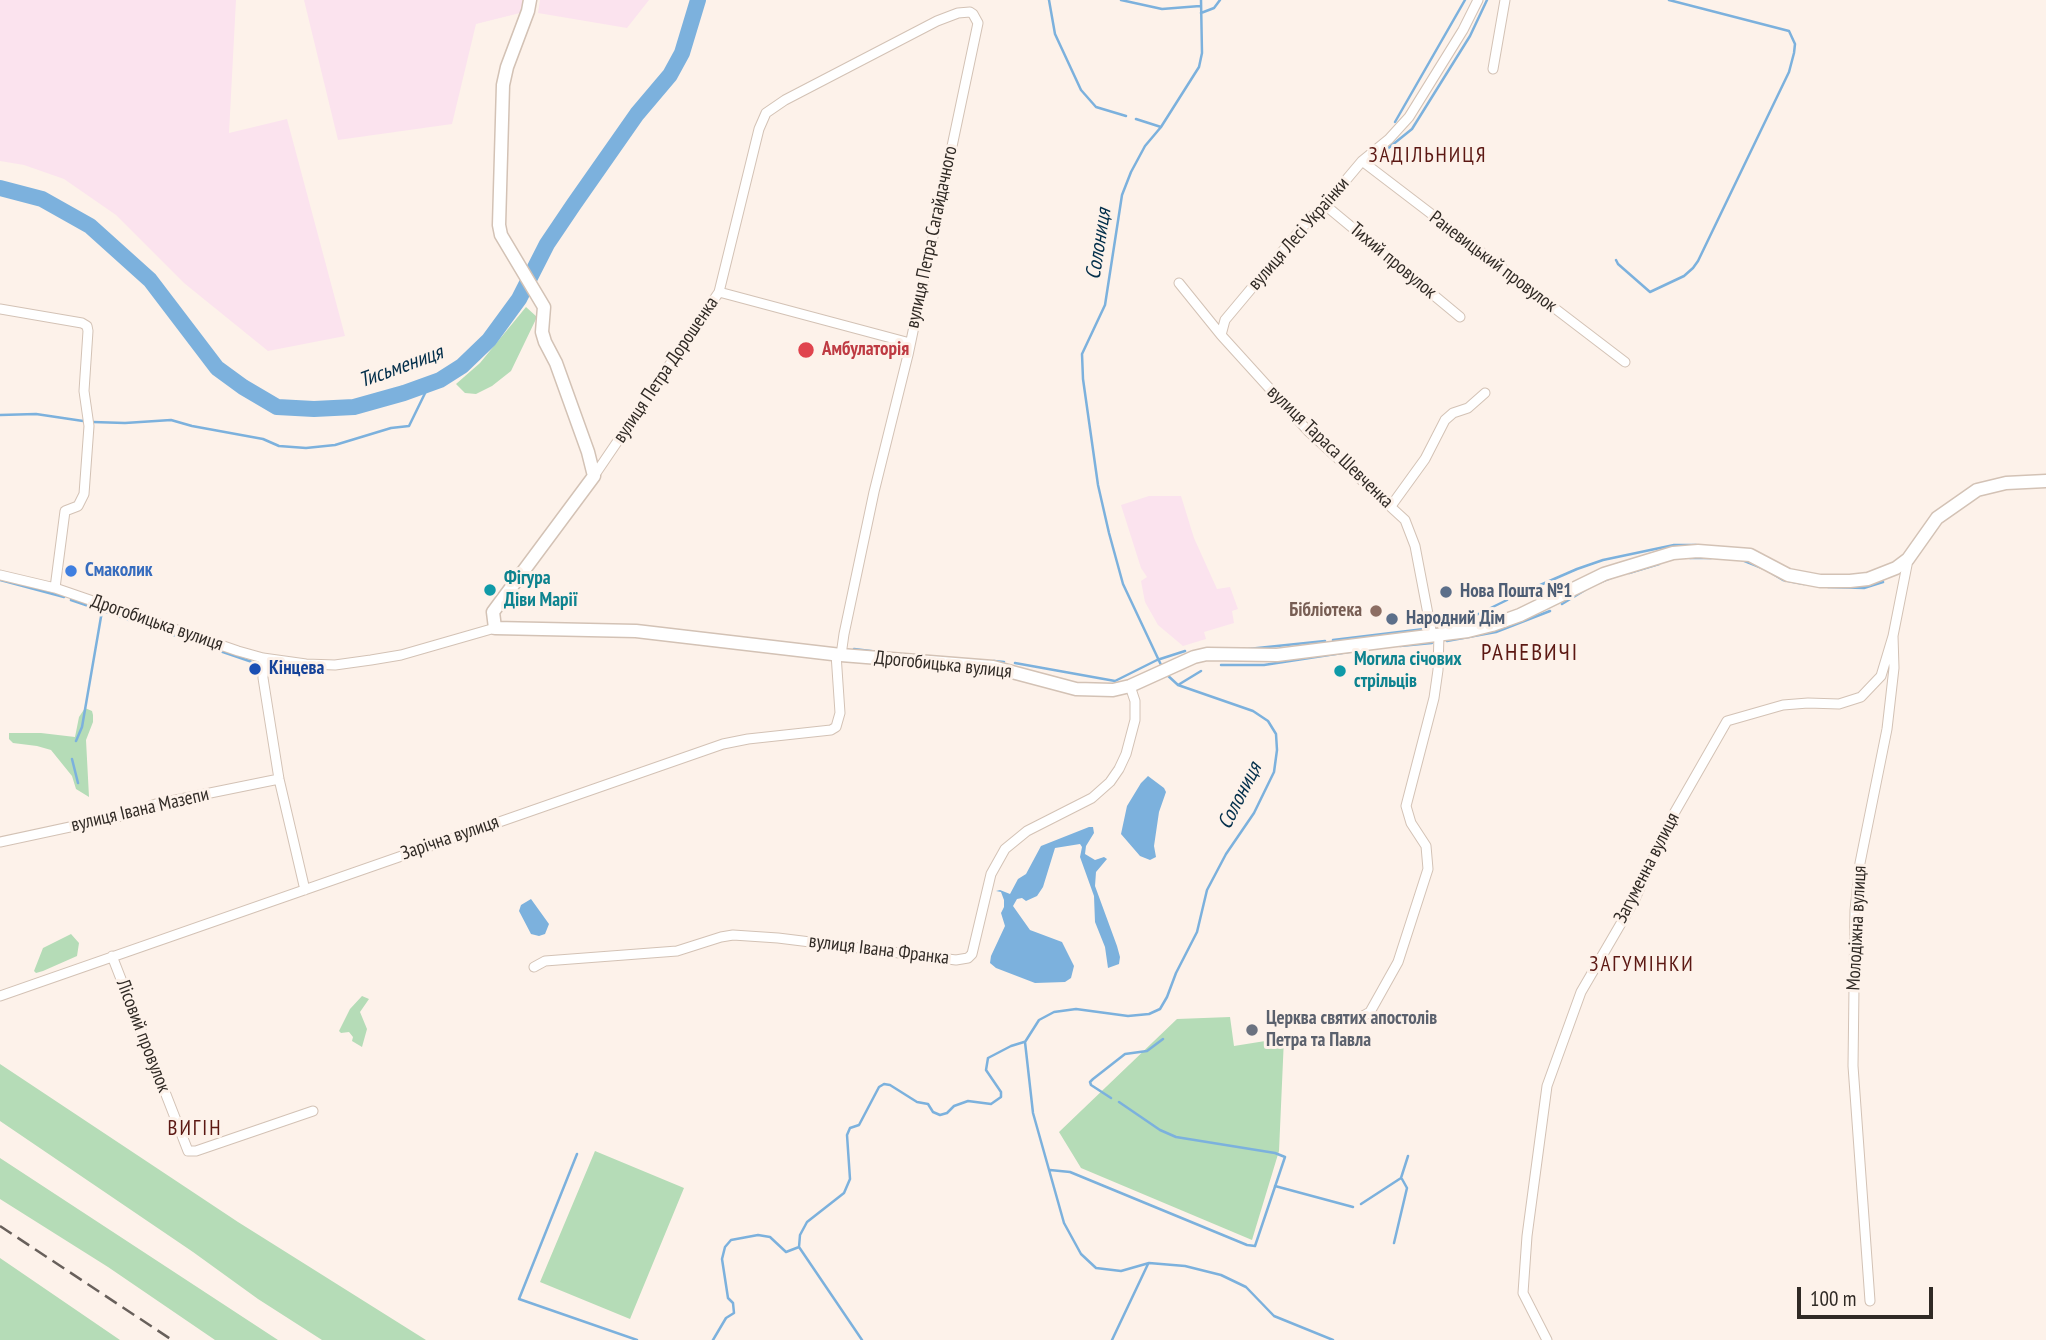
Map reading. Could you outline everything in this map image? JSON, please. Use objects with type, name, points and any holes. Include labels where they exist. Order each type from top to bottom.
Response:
[{"type":"street","points":[[530,0],[509,59],[503,85],[498,215],[501,234],[544,307],[542,332],[556,363],[594,476]]},
{"type":"street","name":"вулиця Лесі Українки","points":[[1221,335],[1225,320],[1312,216],[1325,205],[1362,161],[1395,134],[1409,117],[1463,30],[1478,0]]},
{"type":"street","points":[[1493,69],[1504,0]]},
{"type":"street","name":"вулиця Петра Дорошенка","points":[[495,628],[493,612],[572,509],[719,292],[759,129],[766,113],[785,100],[947,17],[970,12],[978,23]]},
{"type":"street","name":"вулиця Петра Сагайдачного","points":[[839,655],[910,343],[978,23]]},
{"type":"street","name":"Раневицький провулок","points":[[1362,161],[1625,362]]},
{"type":"street","name":"Тихий провулок","points":[[1325,205],[1460,317]]},
{"type":"street","name":"вулиця Тараса Шевченка","points":[[1179,283],[1221,335],[1309,432],[1391,506],[1405,520],[1412,535],[1436,635],[1438,670],[1434,698],[1406,806],[1411,823],[1426,846],[1427,869],[1398,962],[1370,1012],[1363,1016]]},
{"type":"street","points":[[719,292],[910,343]]},
{"type":"street","points":[[0,309],[82,323],[88,331],[84,391],[89,426],[84,494],[78,506],[65,511],[55,588]]},
{"type":"street","points":[[1391,506],[1425,459],[1445,419],[1468,408],[1485,393]]},
{"type":"street","name":"Дрогобицька вулиця","points":[[0,575],[55,588],[263,658],[306,664],[335,665],[401,655],[495,628],[636,631],[839,655],[1000,668],[1059,685],[1091,691],[1113,690],[1194,657],[1213,653],[1277,655],[1468,631],[1520,615],[1604,574],[1673,553],[1698,551],[1750,555],[1788,575],[1833,582],[1868,579],[1896,568],[1908,559],[1937,518],[1977,490],[2006,483],[2046,481]]},
{"type":"street","name":"Молодіжна вулиця","points":[[1870,1301],[1853,1066],[1855,910],[1860,863],[1889,714],[1894,668],[1893,636],[1908,559]]},
{"type":"street","name":"Загуменна вулиця","points":[[1547,1340],[1523,1293],[1527,1236],[1547,1086],[1581,992],[1634,901],[1672,817],[1727,721],[1783,705],[1839,704],[1861,697],[1881,676],[1893,636]]},
{"type":"street","name":"Зарічна вулиця","points":[[0,996],[723,744],[831,730],[836,727],[840,713],[839,655]]},
{"type":"street","points":[[263,658],[263,678],[279,779],[305,890]]},
{"type":"street","name":"вулиця Івана Франка","points":[[534,967],[545,961],[677,951],[733,935],[956,960],[968,958],[972,954],[988,881],[1005,849],[1027,831],[1092,798],[1110,782],[1119,769],[1135,720],[1135,701],[1130,685]]},
{"type":"street","name":"вулиця Івана Мазепи","points":[[0,842],[121,816],[156,804],[279,779]]},
{"type":"street","name":"Лісовий провулок","points":[[112,956],[188,1151],[196,1151],[313,1111]]},
{"type":"shaded area","points":[[0,0],[236,0],[229,133],[287,119],[345,336],[268,351],[184,283],[116,215],[64,179],[24,165],[0,161]]},
{"type":"shaded area","points":[[304,0],[522,0],[523,4],[520,13],[476,24],[452,124],[338,140]]},
{"type":"shaded area","points":[[540,0],[649,0],[627,28],[538,13]]},
{"type":"shaded area","points":[[1149,496],[1181,496],[1194,538],[1217,589],[1230,587],[1238,609],[1232,611],[1234,623],[1204,632],[1206,639],[1183,646],[1158,625],[1145,602],[1141,581],[1147,577],[1141,568],[1121,505]]},
{"type":"green space","points":[[526,307],[537,317],[511,371],[492,386],[476,394],[465,393],[456,384],[480,363]]},
{"type":"green space","points":[[85,708],[92,711],[93,715],[86,740],[89,797],[76,789],[72,776],[51,750],[13,743],[9,739],[9,733],[75,737],[79,717]]},
{"type":"green space","points":[[71,934],[79,943],[77,956],[36,973],[34,971],[43,948]]},
{"type":"green space","points":[[362,996],[369,999],[360,1012],[367,1029],[362,1047],[352,1041],[353,1037],[349,1032],[339,1031],[350,1009]]},
{"type":"green space","points":[[1230,1017],[1234,1046],[1284,1038],[1279,1151],[1252,1240],[1081,1168],[1059,1132],[1177,1019]]},
{"type":"green space","points":[[0,1064],[238,1222],[426,1340],[322,1340],[258,1299],[0,1121]]},
{"type":"green space","points":[[595,1151],[684,1188],[630,1319],[540,1282]]},
{"type":"green space","points":[[0,1158],[278,1340],[215,1340],[108,1267],[0,1199]]},
{"type":"green space","points":[[0,1258],[120,1340],[0,1340]]},
{"type":"water","points":[[1148,776],[1166,792],[1159,812],[1154,846],[1156,857],[1150,860],[1140,856],[1121,834],[1127,806]]},
{"type":"water","points":[[1093,827],[1094,833],[1086,846],[1085,854],[1095,860],[1104,857],[1107,859],[1096,872],[1095,886],[1117,946],[1119,964],[1108,968],[1105,947],[1095,922],[1094,896],[1080,857],[1080,844],[1055,848],[1043,887],[1037,896],[1026,901],[1017,899],[1013,906],[1030,930],[1062,942],[1074,966],[1071,978],[1065,982],[1035,983],[996,968],[990,963],[991,956],[1005,926],[1001,913],[1004,900],[1001,892],[996,891],[1000,890],[1010,894],[1018,879],[1026,874],[1041,846]]},
{"type":"water","points":[[531,899],[549,924],[545,934],[539,936],[531,934],[519,911],[521,905]]},
{"type":"waterway","name":"Тисьмениця","points":[[0,188],[42,199],[90,226],[150,280],[217,368],[243,387],[277,407],[354,407],[440,380],[462,366],[489,340],[519,299],[547,244],[574,204],[637,114],[670,75],[682,53],[698,0]]},
{"type":"waterway","points":[[1049,0],[1055,34],[1081,90],[1096,107],[1126,116]]},
{"type":"waterway","points":[[1121,0],[1162,9],[1200,6]]},
{"type":"waterway","name":"Солониця","points":[[1162,667],[1123,584],[1109,533],[1098,485],[1082,354],[1105,305],[1122,195],[1131,172],[1145,146],[1161,127],[1199,67],[1202,53],[1201,0]]},
{"type":"waterway","points":[[1201,13],[1214,8],[1220,0]]},
{"type":"waterway","points":[[1395,122],[1465,0]]},
{"type":"waterway","points":[[1376,158],[1412,129],[1470,36],[1487,0]]},
{"type":"waterway","points":[[1616,260],[1650,292],[1684,276],[1693,268],[1789,72],[1794,53],[1795,44],[1789,31],[1669,0]]},
{"type":"waterway","points":[[1136,119],[1161,127]]},
{"type":"waterway","points":[[93,422],[171,420],[263,439],[279,446],[306,448],[335,445],[391,428],[409,426],[430,383]]},
{"type":"waterway","points":[[0,415],[36,414],[83,421]]},
{"type":"waterway","points":[[1515,596],[1603,560],[1674,545],[1696,545]]},
{"type":"waterway","points":[[1690,558],[1711,558]]},
{"type":"waterway","points":[[1742,560],[1762,568]]},
{"type":"waterway","points":[[1629,573],[1659,564]]},
{"type":"waterway","points":[[1768,571],[1783,580],[1804,584]]},
{"type":"waterway","points":[[1596,584],[1613,577]]},
{"type":"waterway","points":[[0,580],[64,597]]},
{"type":"waterway","points":[[1828,587],[1864,588],[1883,582]]},
{"type":"waterway","points":[[1562,604],[1590,587]]},
{"type":"waterway","points":[[71,600],[255,663]]},
{"type":"waterway","points":[[1443,628],[1460,623],[1507,600]]},
{"type":"waterway","points":[[76,741],[82,727],[102,611]]},
{"type":"waterway","points":[[1447,641],[1496,632],[1550,611]]},
{"type":"waterway","points":[[1333,640],[1424,629]]},
{"type":"waterway","points":[[1248,649],[1325,641]]},
{"type":"waterway","points":[[1400,646],[1432,643]]},
{"type":"waterway","points":[[854,649],[879,652]]},
{"type":"waterway","points":[[1015,663],[1115,681],[1157,660],[1185,651]]},
{"type":"waterway","points":[[1221,665],[1264,665],[1355,651]]},
{"type":"waterway","points":[[994,661],[1004,662]]},
{"type":"waterway","points":[[1178,685],[1201,671]]},
{"type":"waterway","name":"Солониця","points":[[1165,673],[1178,685],[1253,711],[1268,721],[1276,734],[1274,772],[1254,813],[1226,854],[1207,890],[1197,932],[1160,1009],[1149,1014],[1128,1016],[1076,1009],[1054,1012],[1039,1020],[1025,1042],[1033,1113],[1064,1223],[1081,1254],[1096,1268],[1121,1271],[1149,1263],[1185,1266],[1221,1275],[1246,1287],[1274,1316],[1333,1340]]},
{"type":"waterway","points":[[72,759],[78,783]]},
{"type":"waterway","points":[[1111,1098],[1090,1082],[1125,1054],[1147,1051],[1163,1039]]},
{"type":"waterway","points":[[713,1340],[726,1318],[734,1313],[733,1303],[728,1298],[722,1259],[725,1247],[731,1240],[758,1235],[770,1237],[786,1252],[799,1247],[800,1235],[807,1222],[844,1193],[850,1179],[847,1135],[850,1128],[859,1125],[879,1087],[890,1085],[917,1102],[928,1104],[933,1112],[940,1115],[968,1101],[991,1104],[1001,1097],[1001,1092],[986,1070],[988,1058],[1024,1042]]},
{"type":"waterway","points":[[1050,1170],[1070,1172],[1255,1246],[1285,1157],[1275,1153],[1176,1137],[1160,1130],[1119,1102]]},
{"type":"waterway","points":[[577,1154],[519,1299],[637,1340]]},
{"type":"waterway","points":[[1361,1204],[1401,1178],[1408,1156]]},
{"type":"waterway","points":[[1394,1243],[1407,1188],[1402,1179]]},
{"type":"waterway","points":[[1275,1186],[1353,1207]]},
{"type":"waterway","points":[[799,1247],[862,1340]]},
{"type":"waterway","points":[[1112,1340],[1148,1264]]},
{"type":"railway","points":[[0,1226],[172,1340]]},
{"type":"place","name":"Амбулаторія","points":[[806,350]]},
{"type":"place","name":"Смаколик","points":[[71,571]]},
{"type":"place","name":"Фігура Діви Марії","points":[[490,590]]},
{"type":"place","name":"Нова Пошта №1","points":[[1446,592]]},
{"type":"place","name":"Бібліотека","points":[[1376,611]]},
{"type":"place","name":"Народний Дім","points":[[1392,619]]},
{"type":"place","name":"Кінцева","points":[[255,669]]},
{"type":"place","name":"Могила січових стрільців","points":[[1340,671]]},
{"type":"place","name":"Церква святих апостолів Петра та Павла","points":[[1252,1030]]},
{"type":"district","name":"ЗАДІЛЬНИЦЯ","points":[[1428,156]]},
{"type":"district","name":"РАНЕВИЧІ","points":[[1530,653]]},
{"type":"district","name":"ЗАГУМІНКИ","points":[[1642,965]]},
{"type":"district","name":"ВИГІН","points":[[195,1129]]}]
